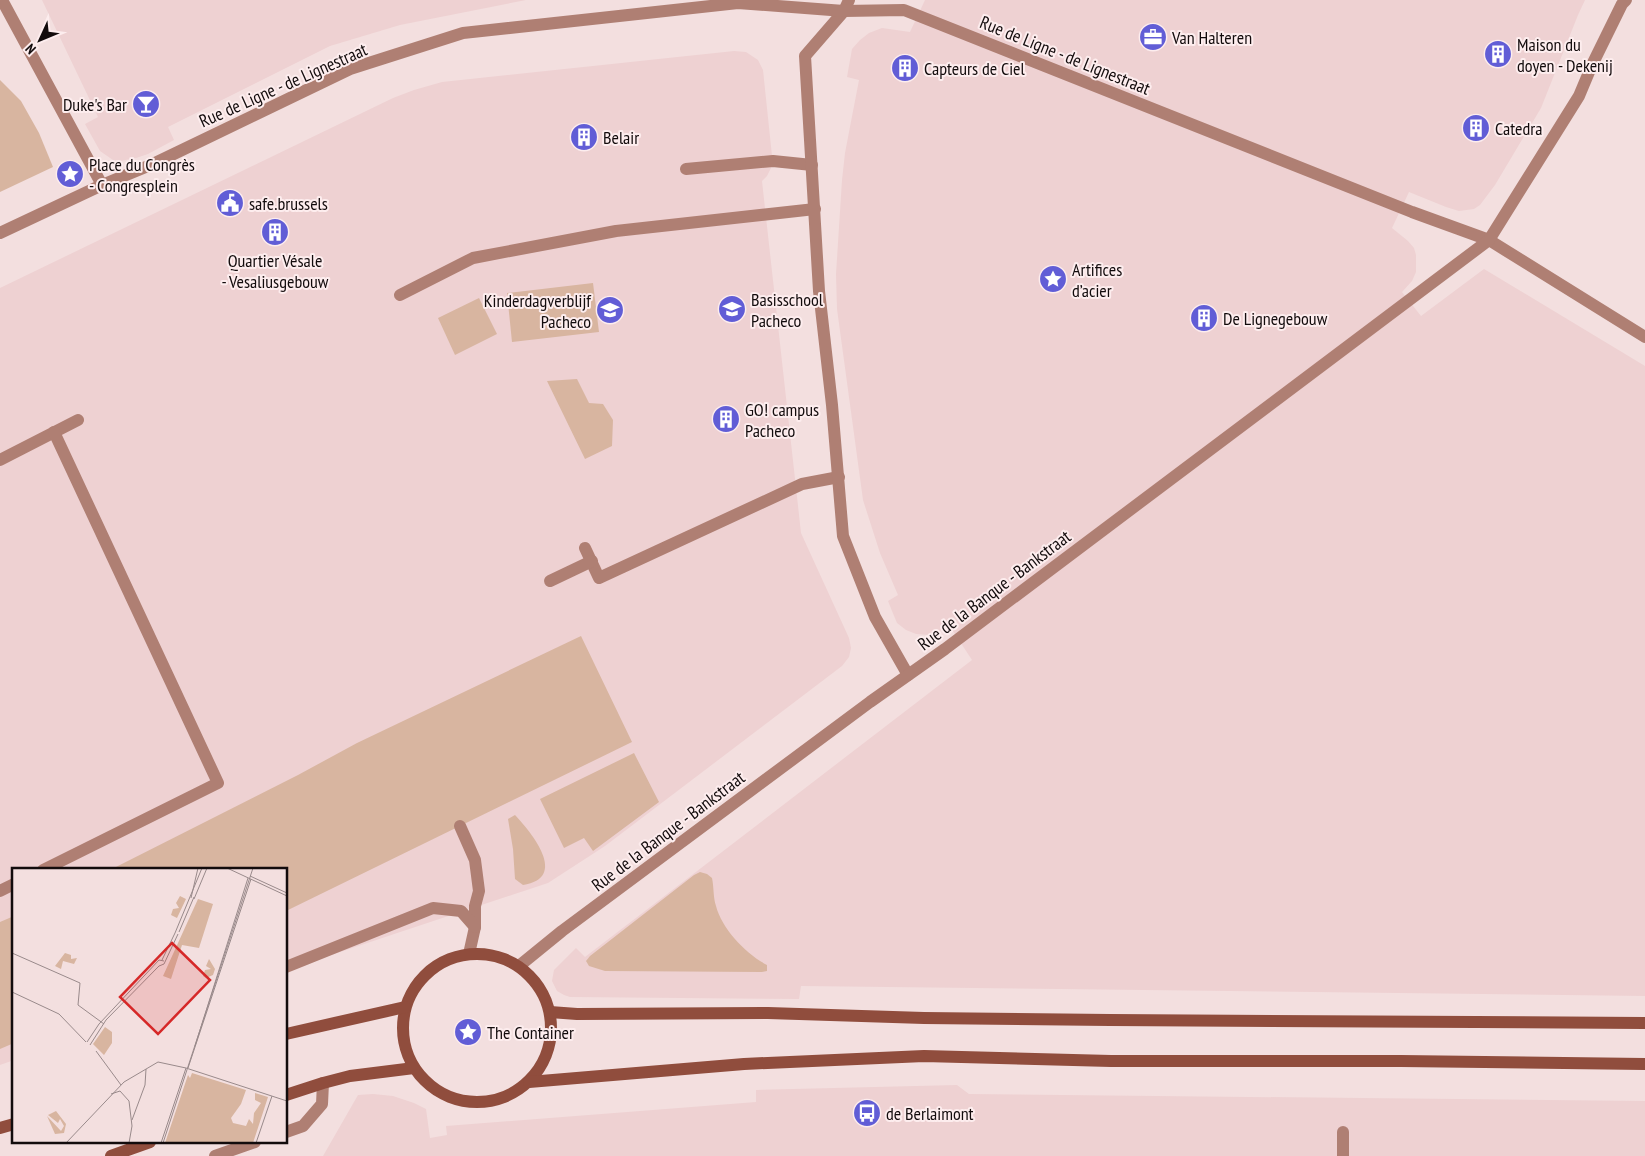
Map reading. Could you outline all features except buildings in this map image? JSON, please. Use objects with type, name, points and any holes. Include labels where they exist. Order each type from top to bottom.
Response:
[{"type":"street","points":[[0,233],[102,186],[2,0]]},
{"type":"street","points":[[1489,240],[1579,96],[1592,65],[1622,4],[1626,0]]},
{"type":"street","name":"Rue de Ligne - de Lignestraat","points":[[102,186],[153,164],[350,69],[463,33],[693,4],[738,3],[847,6],[904,10],[1412,212],[1489,240],[1645,337]]},
{"type":"street","points":[[847,6],[805,56],[819,291],[844,536],[875,617],[908,676]]},
{"type":"street","points":[[686,169],[773,161],[812,165]]},
{"type":"street","points":[[400,295],[472,258],[616,231],[815,209]]},
{"type":"street","name":"Rue de la Banque - Bankstraat","points":[[519,966],[562,931],[870,702],[1041,578],[1489,240]]},
{"type":"street","points":[[0,460],[78,420]]},
{"type":"street","points":[[47,868],[218,782],[54,432]]},
{"type":"street","points":[[585,548],[600,578],[802,484],[839,477]]},
{"type":"street","points":[[550,581],[592,561]]},
{"type":"street","points":[[460,826],[476,860],[478,891],[469,954]]},
{"type":"street","points":[[0,891],[12,885]]},
{"type":"street","points":[[288,966],[433,908],[461,911],[474,927]]},
{"type":"street","points":[[469,954],[495,956],[519,966],[539,986],[550,1012],[552,1031],[549,1050],[541,1067],[530,1082],[511,1094],[490,1102],[468,1102],[447,1096],[429,1085],[414,1068],[406,1049],[402,1028],[405,1007],[415,987],[429,970],[448,959],[469,954]]},
{"type":"street","points":[[288,1034],[405,1007]]},
{"type":"street","points":[[550,1012],[577,1014],[768,1013],[924,1018],[1120,1020],[1645,1023]]},
{"type":"street","points":[[530,1082],[744,1064],[924,1056],[1110,1061],[1401,1061],[1645,1064]]},
{"type":"street","points":[[288,1094],[350,1076],[414,1068]]},
{"type":"street","points":[[288,1131],[303,1126],[322,1104],[323,1083]]},
{"type":"street","points":[[1343,1132],[1343,1156]]},
{"type":"street","points":[[114,1156],[145,1144]]},
{"type":"street","points":[[215,1156],[249,1144]]},
{"type":"shaded area","points":[[42,0],[526,0],[400,25],[330,46],[168,127],[174,140],[148,154],[120,161],[113,160],[100,151],[85,124],[98,117]]},
{"type":"shaded area","points":[[925,0],[1585,0],[1541,108],[1495,185],[1480,205],[1474,209],[1459,211],[1409,192],[1392,228],[1414,248],[1416,272],[1412,281],[1402,292],[1421,316],[1484,269],[1645,366],[1645,996],[801,986],[799,999],[570,997],[557,991],[552,981],[554,970],[576,948],[585,957],[972,660],[949,625],[929,635],[916,634],[906,630],[897,623],[888,601],[898,595],[880,553],[863,500],[837,309],[836,274],[842,180],[845,153],[859,80],[847,77],[852,49],[869,33],[882,28],[910,32]]},
{"type":"shaded area","points":[[734,51],[746,52],[758,60],[763,70],[772,156],[771,168],[762,181],[801,533],[849,638],[851,648],[849,657],[842,666],[605,846],[548,883],[288,969],[288,868],[12,868],[12,1061],[0,1065],[0,288],[393,98],[442,82]]},
{"type":"shaded area","points":[[0,80],[21,101],[39,133],[53,167],[0,192]]},
{"type":"shaded area","points":[[593,283],[599,332],[512,342],[507,293]]},
{"type":"shaded area","points":[[479,298],[497,334],[455,355],[438,318]]},
{"type":"shaded area","points":[[577,379],[589,403],[603,404],[613,420],[612,446],[585,459],[547,381]]},
{"type":"shaded area","points":[[581,636],[632,742],[288,910],[288,868],[114,868],[357,743]]},
{"type":"shaded area","points":[[634,753],[659,802],[593,851],[584,838],[564,848],[540,799]]},
{"type":"shaded area","points":[[515,815],[537,843],[543,854],[545,865],[544,874],[537,881],[523,885],[515,879],[508,819]]},
{"type":"shaded area","points":[[700,872],[712,878],[716,906],[729,932],[743,948],[767,965],[767,971],[605,971],[589,966],[586,961],[590,956]]},
{"type":"shaded area","points":[[12,917],[12,1044],[0,1049],[0,922]]},
{"type":"shaded area","points":[[957,1085],[969,1094],[1645,1101],[1645,1156],[323,1156],[358,1095],[393,1096],[426,1109],[430,1138],[447,1135],[446,1126],[756,1102],[756,1090]]},
{"type":"place","name":"Van Halteren","points":[[1153,37]]},
{"type":"place","name":"Maison du doyen - Dekenij","points":[[1498,54]]},
{"type":"place","name":"Capteurs de Ciel","points":[[905,68]]},
{"type":"place","name":"Duke's Bar","points":[[146,104]]},
{"type":"place","name":"Catedra","points":[[1476,128]]},
{"type":"place","name":"Belair","points":[[584,137]]},
{"type":"place","name":"Place du Congrès - Congresplein","points":[[70,174]]},
{"type":"place","name":"safe.brussels","points":[[230,203]]},
{"type":"place","name":"Quartier Vésale - Vesaliusgebouw","points":[[275,232]]},
{"type":"place","name":"Artifices d’acier","points":[[1053,279]]},
{"type":"place","name":"Basisschool Pacheco","points":[[732,309]]},
{"type":"place","name":"Kinderdagverblijf Pacheco","points":[[610,310]]},
{"type":"place","name":"De Lignegebouw","points":[[1204,318]]},
{"type":"place","name":"GO! campus Pacheco","points":[[726,419]]},
{"type":"place","name":"The Container","points":[[468,1032]]},
{"type":"place","name":"de Berlaimont","points":[[867,1113]]}]
